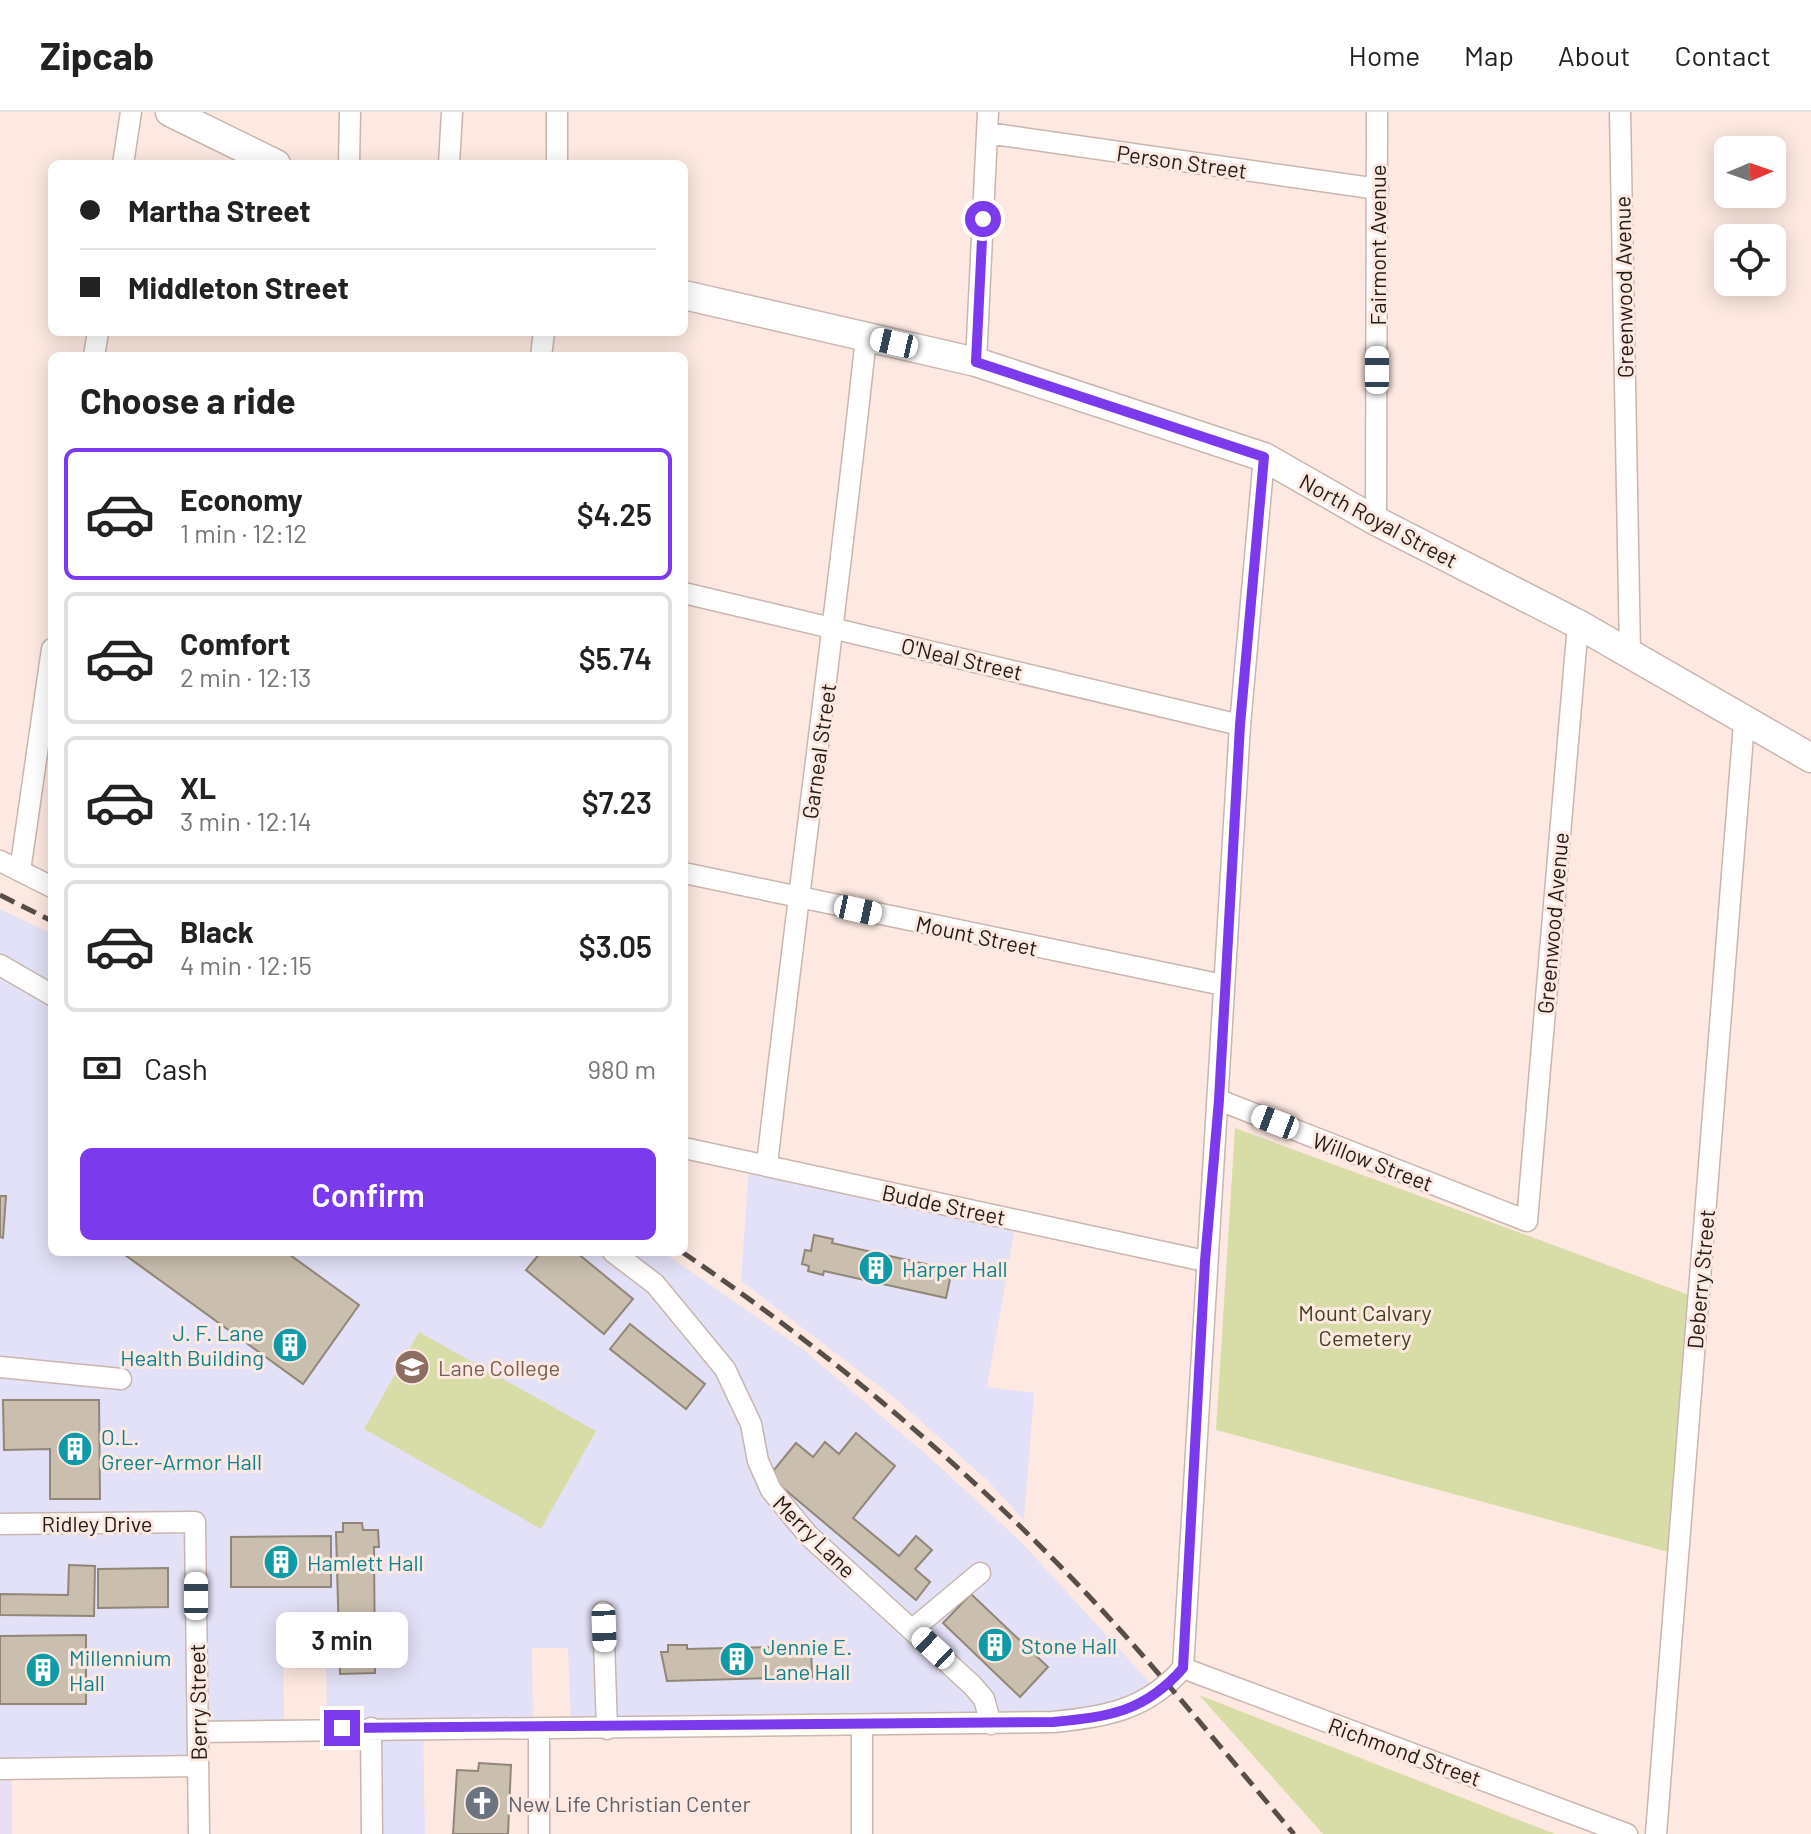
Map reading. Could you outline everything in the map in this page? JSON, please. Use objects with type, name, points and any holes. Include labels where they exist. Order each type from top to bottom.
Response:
[{"type":"main road","points":[[170,112],[268,160]]},
{"type":"main road","name":"North Royal Street","points":[[688,296],[976,362],[1264,457],[1376,521],[1578,624],[1744,723],[1811,758]]},
{"type":"street","points":[[124,160],[131,112]]},
{"type":"street","points":[[349,160],[350,112]]},
{"type":"street","points":[[449,160],[452,112]]},
{"type":"street","points":[[557,112],[557,160]]},
{"type":"street","name":"Fairmont Avenue","points":[[1376,521],[1377,112]]},
{"type":"street","name":"Greenwood Avenue","points":[[1620,112],[1630,653]]},
{"type":"street","points":[[976,362],[988,122]]},
{"type":"street","name":"Person Street","points":[[988,122],[1378,189]]},
{"type":"street","name":"Garneal Street","points":[[767,1165],[797,898],[835,628],[866,337]]},
{"type":"street","points":[[199,1732],[1053,1722],[1107,1716],[1128,1710],[1164,1690],[1183,1668],[1205,1261],[1219,1100],[1223,985],[1240,725],[1264,457]]},
{"type":"street","name":"O'Neal Street","points":[[688,594],[1240,725]]},
{"type":"street","name":"Greenwood Avenue","points":[[1527,1221],[1578,624]]},
{"type":"street","points":[[20,871],[48,677]]},
{"type":"street","name":"Deberry Street","points":[[1656,1834],[1744,723]]},
{"type":"street","points":[[0,861],[48,885]]},
{"type":"street","name":"Mount Street","points":[[688,874],[1223,985]]},
{"type":"street","points":[[0,965],[48,993]]},
{"type":"street","name":"Willow Street","points":[[1219,1100],[1527,1221]]},
{"type":"street","name":"Budde Street","points":[[688,1149],[1205,1261]]},
{"type":"street","name":"Merry Lane","points":[[618,1256],[655,1284],[725,1369],[751,1424],[758,1461],[771,1490],[808,1535],[913,1629],[984,1699],[991,1724]]},
{"type":"street","points":[[0,1367],[121,1379]]},
{"type":"street","name":"Ridley Drive","points":[[0,1524],[195,1522]]},
{"type":"street","name":"Berry Street","points":[[195,1522],[199,1834]]},
{"type":"street","points":[[913,1629],[980,1573]]},
{"type":"street","points":[[603,1612],[607,1729]]},
{"type":"street","name":"Richmond Street","points":[[1183,1668],[1627,1834]]},
{"type":"street","points":[[862,1725],[862,1834]]},
{"type":"street","points":[[371,1728],[372,1834]]},
{"type":"street","points":[[539,1729],[539,1834]]},
{"type":"street","points":[[0,1769],[198,1766]]},
{"type":"shaded area","name":"Lane College","points":[[0,909],[48,932],[48,1256],[669,1256],[804,1350],[935,1462],[1022,1543],[1155,1688],[1078,1716],[571,1723],[568,1648],[532,1648],[533,1720],[423,1726],[425,1834],[377,1834],[374,1724],[327,1725],[326,1633],[283,1633],[284,1726],[194,1727],[194,1761],[0,1764]]},
{"type":"shaded area","points":[[749,1168],[1015,1228],[987,1387],[1034,1393],[1024,1520],[987,1480],[896,1399],[741,1281]]},
{"type":"shaded area","points":[[0,1775],[12,1775],[12,1834],[0,1834]]},
{"type":"green space","name":"Mount Calvary Cemetery","points":[[1235,1128],[1697,1298],[1676,1554],[1216,1430]]},
{"type":"green space","points":[[419,1332],[596,1431],[541,1529],[364,1429]]},
{"type":"green space","points":[[1199,1695],[1555,1834],[1323,1834]]},
{"type":"building","points":[[0,1196],[6,1196],[3,1238],[0,1237]]},
{"type":"building","name":"Harper Hall","points":[[814,1235],[833,1239],[832,1243],[952,1270],[946,1298],[824,1271],[823,1275],[808,1271],[809,1266],[802,1264],[805,1250],[811,1251]]},
{"type":"building","name":"J. F. Lane Health Building","points":[[127,1256],[292,1256],[359,1305],[303,1384]]},
{"type":"building","points":[[538,1256],[581,1256],[633,1299],[604,1334],[526,1270]]},
{"type":"building","points":[[630,1324],[705,1384],[686,1409],[610,1349]]},
{"type":"building","name":"O.L. Greer-Armor Hall","points":[[3,1400],[99,1400],[100,1499],[50,1499],[50,1449],[4,1450]]},
{"type":"building","points":[[856,1433],[895,1466],[853,1518],[899,1556],[916,1536],[932,1550],[915,1569],[930,1582],[916,1600],[769,1476],[796,1443],[813,1457],[825,1442],[839,1454]]},
{"type":"building","points":[[343,1523],[362,1523],[363,1530],[378,1530],[379,1547],[374,1547],[375,1673],[340,1674],[336,1532],[343,1532]]},
{"type":"building","name":"Hamlett Hall","points":[[331,1536],[331,1587],[231,1587],[231,1537]]},
{"type":"building","points":[[69,1565],[95,1566],[94,1616],[0,1615],[0,1594],[68,1595]]},
{"type":"building","points":[[168,1568],[168,1607],[98,1608],[98,1569]]},
{"type":"building","name":"Stone Hall","points":[[971,1594],[1048,1667],[1020,1697],[943,1623]]},
{"type":"building","name":"Millennium Hall","points":[[86,1635],[86,1704],[0,1704],[0,1636]]},
{"type":"building","name":"Jennie E. Lane Hall","points":[[668,1645],[687,1645],[687,1649],[811,1646],[812,1677],[667,1681],[661,1652],[668,1652]]},
{"type":"building","name":"New Life Christian Center","points":[[479,1763],[511,1765],[508,1834],[453,1834],[457,1770],[478,1771]]},
{"type":"railway","points":[[0,895],[48,919]]},
{"type":"railway","points":[[688,1256],[878,1399],[1015,1521],[1120,1630],[1294,1834]]},
{"type":"place","name":"Harper Hall","points":[[876,1268]]},
{"type":"place","name":"J. F. Lane Health Building","points":[[290,1345]]},
{"type":"place","name":"Lane College","points":[[412,1367]]},
{"type":"place","name":"O.L. Greer-Armor Hall","points":[[75,1449]]},
{"type":"place","name":"Hamlett Hall","points":[[281,1562]]},
{"type":"place","name":"Stone Hall","points":[[995,1645]]},
{"type":"place","name":"Jennie E. Lane Hall","points":[[737,1659]]},
{"type":"place","name":"Millennium Hall","points":[[43,1670]]},
{"type":"place","name":"New Life Christian Center","points":[[482,1803]]},
{"type":"route","points":[[342,1728],[539,1729],[1010,1725],[1053,1722],[1107,1716],[1128,1710],[1164,1690],[1183,1668],[1205,1261],[1219,1100],[1223,985],[1240,725],[1264,457],[976,362],[983,219]]}]
